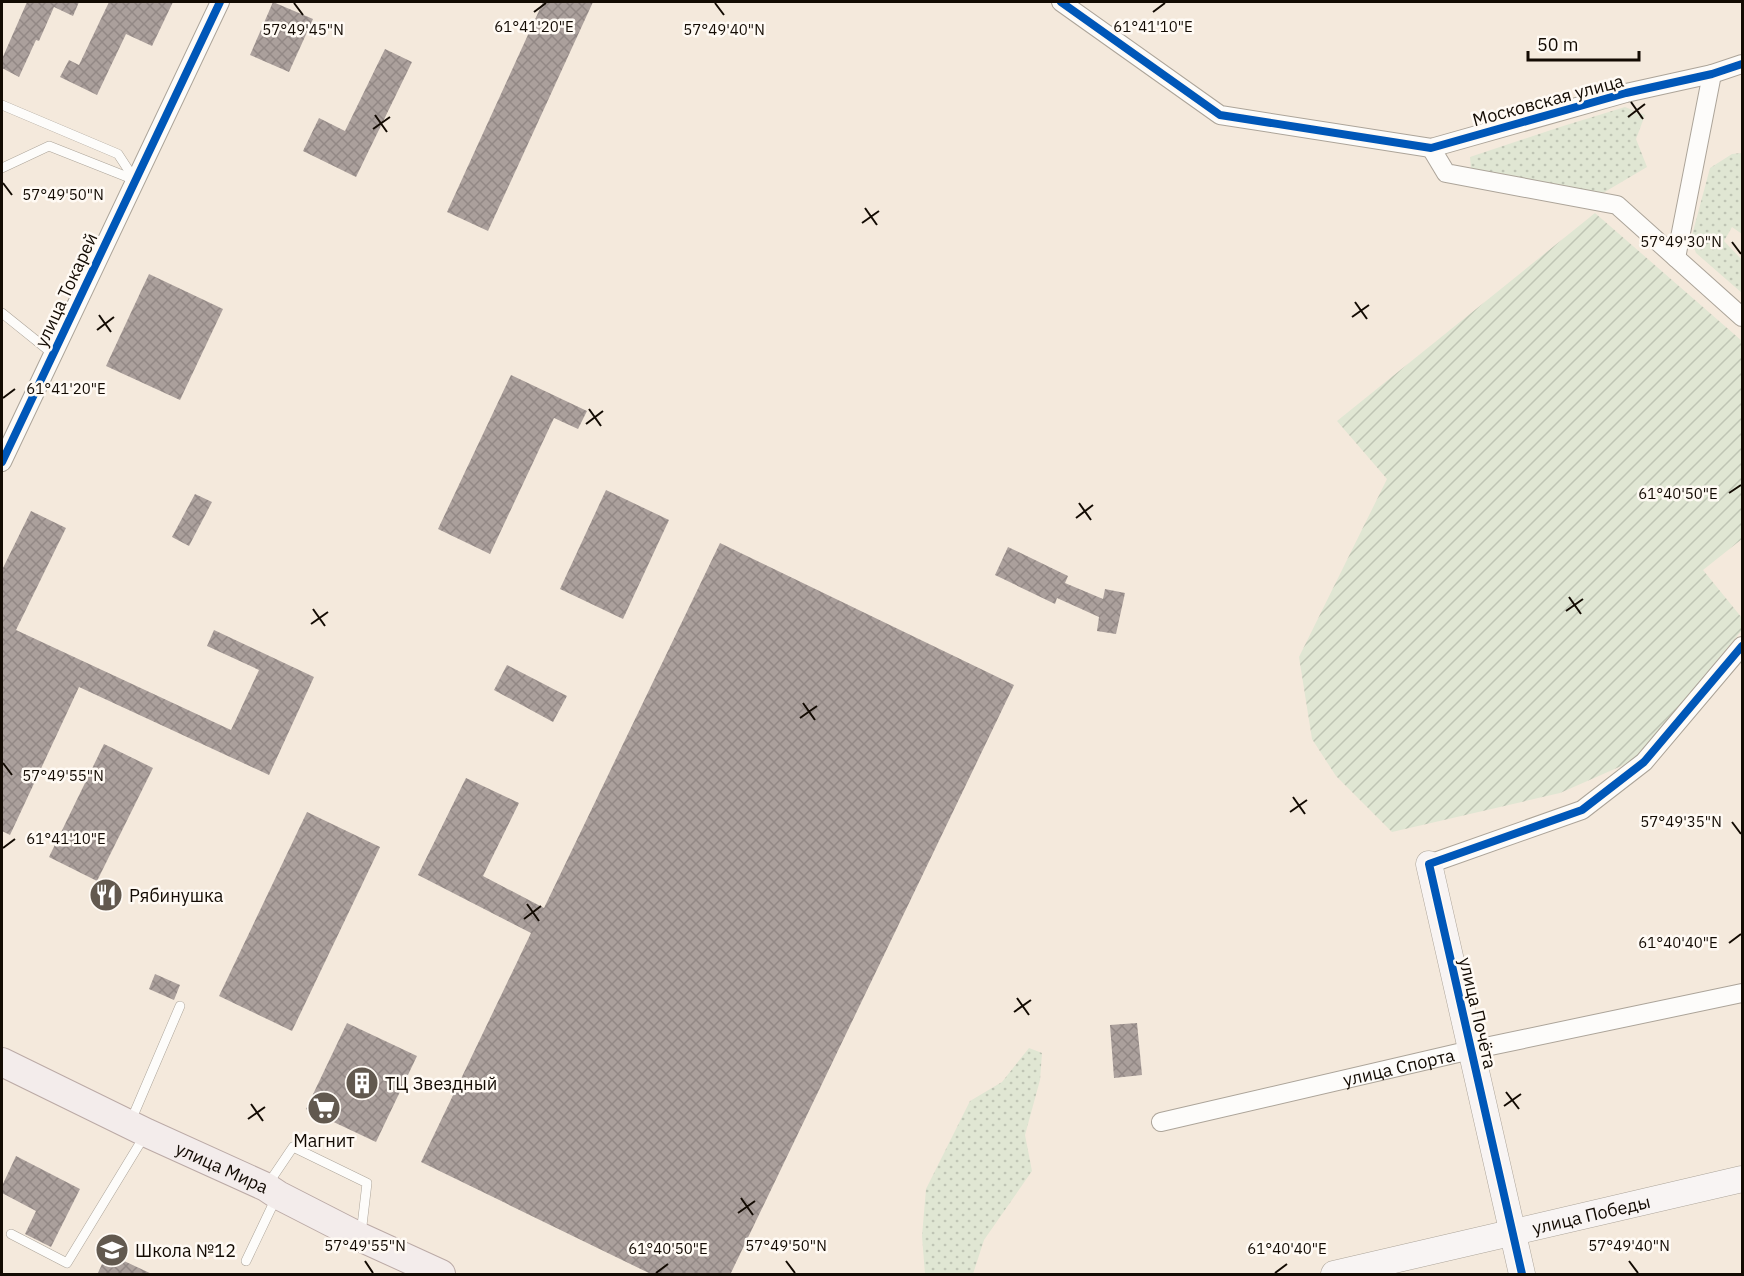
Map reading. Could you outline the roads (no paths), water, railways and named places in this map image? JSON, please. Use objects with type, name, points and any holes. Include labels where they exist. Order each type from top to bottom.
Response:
[{"type":"main road","name":"улица Мира","points":[[2,1062],[138,1129],[272,1191],[360,1237],[441,1275]]},
{"type":"street","name":"улица Токарей","points":[[2,462],[220,2]]},
{"type":"street","points":[[1061,2],[1220,115],[1431,148],[1446,173],[1617,205],[1743,317]]},
{"type":"street","name":"Московская улица","points":[[1431,148],[1626,93],[1712,74],[1743,64]]},
{"type":"street","points":[[1676,258],[1712,74]]},
{"type":"street","points":[[1429,864],[1582,810],[1644,762],[1743,646]]},
{"type":"street","name":"улица Почёта","points":[[1429,864],[1522,1275]]},
{"type":"street","name":"улица Спорта","points":[[1161,1122],[1471,1050],[1743,993]]},
{"type":"street","name":"улица Победы","points":[[1334,1275],[1743,1179]]},
{"type":"lane","points":[[2,105],[118,154],[135,180]]},
{"type":"lane","points":[[2,168],[49,146],[135,180]]},
{"type":"lane","points":[[2,313],[53,354]]},
{"type":"lane","points":[[11,1234],[67,1263],[138,1129],[180,1006]]},
{"type":"lane","points":[[246,1261],[272,1191],[293,1147],[367,1183],[360,1237]]},
{"type":"place","name":"Рябинушка","points":[[106,895]]},
{"type":"place","name":"ТЦ Звездный","points":[[362,1083]]},
{"type":"place","name":"Магнит","points":[[324,1108]]},
{"type":"place","name":"Школа №12","points":[[112,1250]]}]
